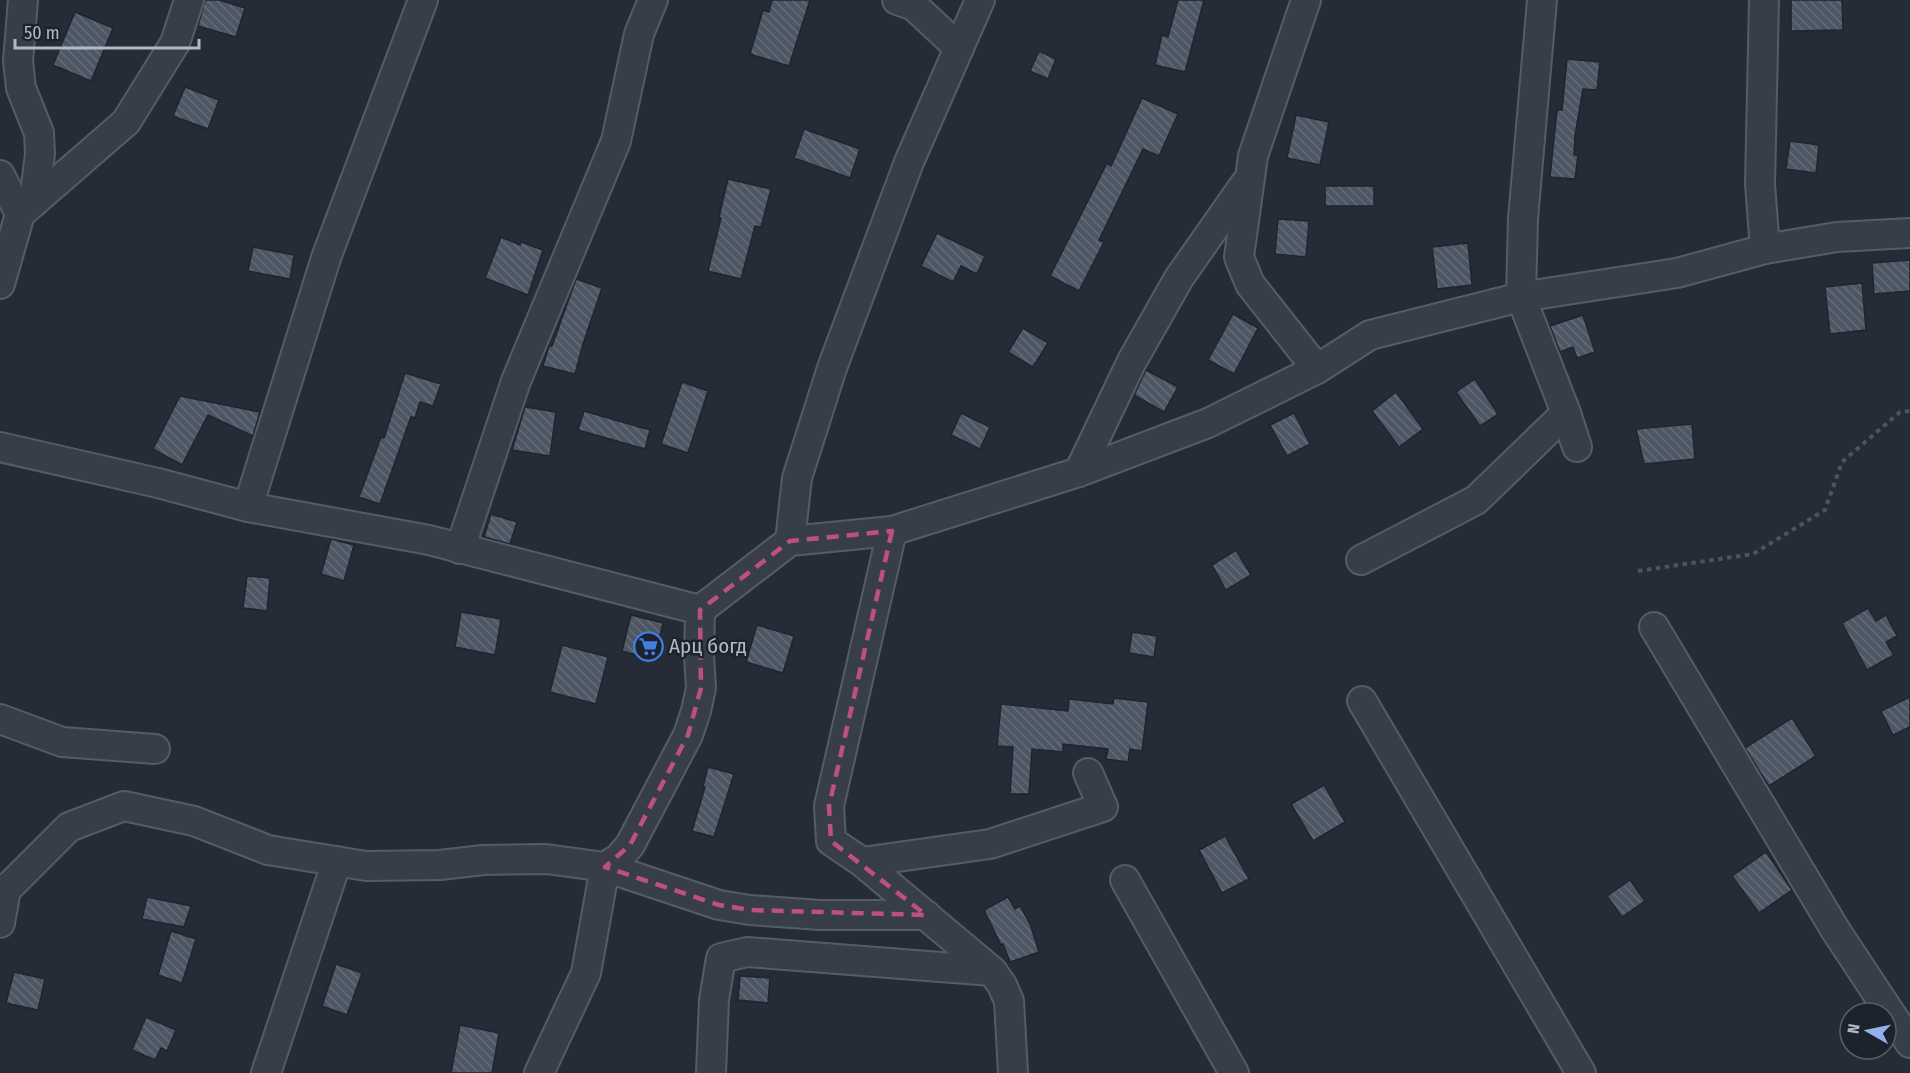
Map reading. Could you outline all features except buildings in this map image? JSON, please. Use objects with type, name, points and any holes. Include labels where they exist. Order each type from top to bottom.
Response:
[{"type":"street","points":[[0,284],[27,208],[40,154],[39,133],[21,88],[18,61],[23,0]]},
{"type":"street","points":[[27,208],[126,122],[175,43],[189,0]]},
{"type":"street","points":[[248,507],[326,258],[423,0]]},
{"type":"street","points":[[460,549],[516,381],[616,141],[639,34],[652,0]]},
{"type":"street","points":[[897,0],[914,6],[959,48]]},
{"type":"street","points":[[790,541],[797,478],[832,368],[909,162],[980,0]]},
{"type":"street","points":[[1306,0],[1253,156],[1239,256],[1250,284],[1317,369]]},
{"type":"street","points":[[1542,0],[1523,219],[1521,297],[1577,447]]},
{"type":"street","points":[[1764,0],[1760,184],[1765,249]]},
{"type":"street","points":[[0,175],[27,208]]},
{"type":"street","points":[[1079,472],[1132,361],[1179,278],[1249,178]]},
{"type":"street","points":[[700,610],[790,541],[892,531],[1079,472],[1208,423],[1317,369],[1370,335],[1521,297],[1677,273],[1765,249],[1837,237],[1910,233]]},
{"type":"street","points":[[1361,560],[1476,500],[1566,413]]},
{"type":"street","points":[[0,447],[158,483],[248,507],[429,540],[700,610]]},
{"type":"street","points":[[892,531],[829,806],[831,840],[862,862],[992,971],[1009,1001],[1013,1073]]},
{"type":"street","points":[[539,1073],[586,973],[605,867],[619,858],[630,845],[688,735],[701,688],[700,610]]},
{"type":"street","points":[[1654,627],[1836,931],[1910,1043]]},
{"type":"street","points":[[1362,701],[1581,1073]]},
{"type":"street","points":[[0,719],[62,742],[155,749]]},
{"type":"street","points":[[862,862],[990,844],[1103,807],[1088,773]]},
{"type":"street","points":[[0,923],[3,889],[69,827],[124,806],[194,821],[268,850],[366,866],[440,865],[483,860],[546,859],[605,867],[719,905],[750,910],[820,915],[926,915]]},
{"type":"street","points":[[266,1073],[338,861]]},
{"type":"street","points":[[1125,880],[1234,1073]]},
{"type":"street","points":[[711,1073],[714,1000],[721,958],[747,951],[992,971]]},
{"type":"path","points":[[1638,571],[1753,554],[1825,510],[1842,462],[1900,412],[1910,411]]},
{"type":"highlighted area","points":[[892,531],[829,806],[831,841],[926,915],[750,910],[719,905],[605,867],[630,845],[688,735],[701,688],[700,610],[790,541]]},
{"type":"place","name":"Арц богд","points":[[648,646]]}]
